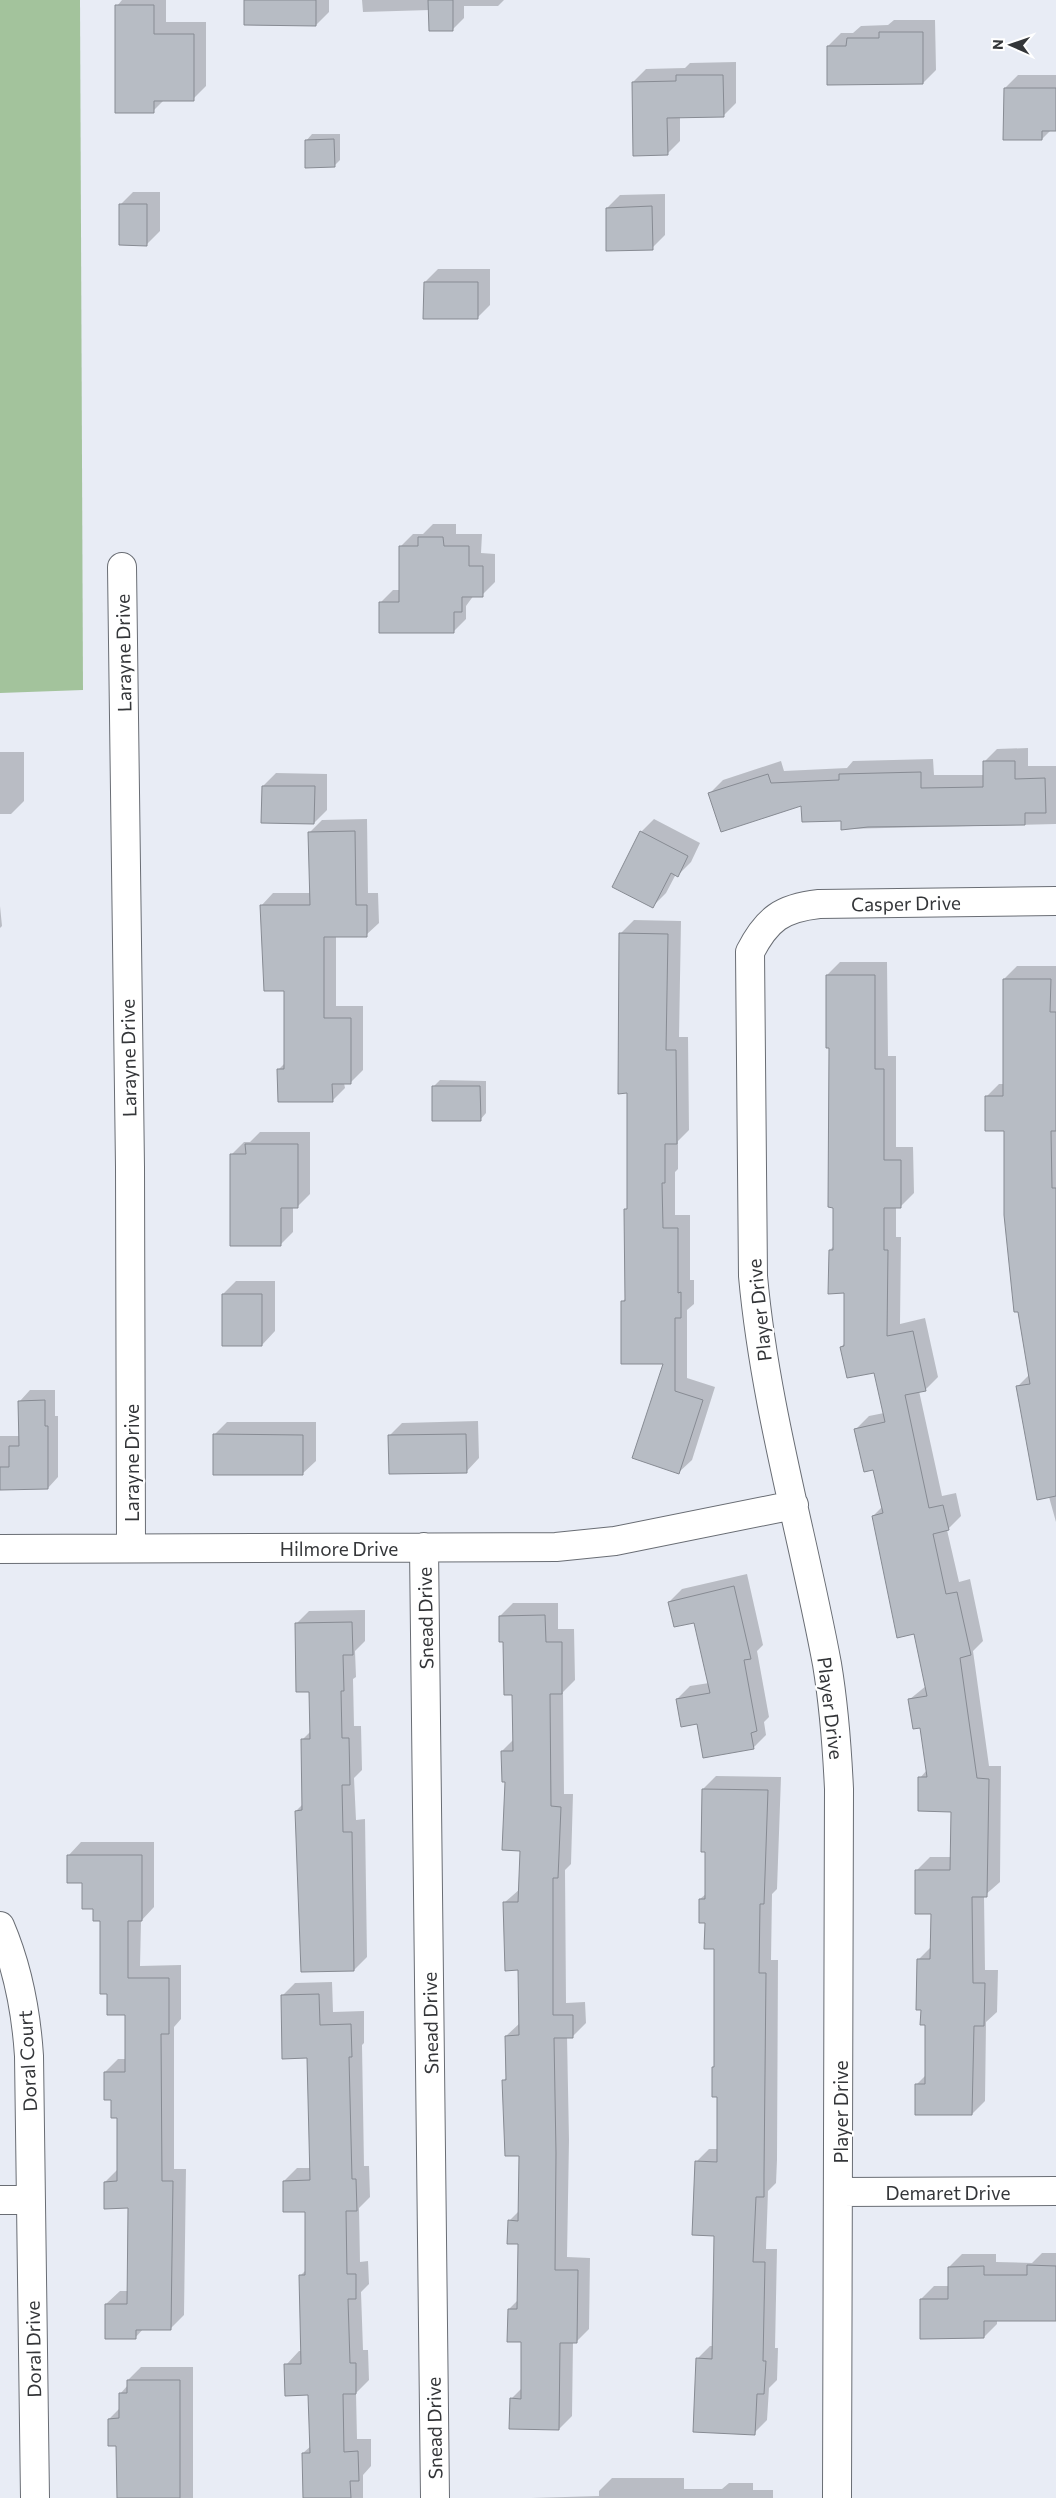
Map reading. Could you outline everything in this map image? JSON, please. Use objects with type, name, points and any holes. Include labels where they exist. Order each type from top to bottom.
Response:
[{"type":"street","name":"Larayne Drive","points":[[122,567],[130,1167],[131,1548]]},
{"type":"street","name":"Casper Drive","points":[[764,929],[784,911],[798,906],[819,904],[1056,901]]},
{"type":"street","name":"Player Drive","points":[[764,929],[750,952],[749,966],[753,1276],[762,1352],[827,1666],[836,1731],[841,1852],[837,2498]]},
{"type":"street","name":"Hilmore Drive","points":[[0,1549],[556,1546],[615,1541],[794,1505]]},
{"type":"street","name":"Snead Drive","points":[[424,1547],[435,2498]]},
{"type":"street","name":"Doral Court","points":[[0,1926],[20,1982],[26,2018],[29,2056],[31,2200]]},
{"type":"street","name":"Demaret Drive","points":[[839,2192],[1056,2191]]},
{"type":"street","points":[[0,2200],[31,2200]]},
{"type":"street","name":"Doral Drive","points":[[31,2200],[35,2498]]},
{"type":"green space","points":[[0,0],[80,0],[83,690],[0,693]]},
{"type":"building","points":[[244,0],[316,0],[316,26],[244,25]]},
{"type":"building","points":[[428,0],[453,0],[453,31],[429,31]]},
{"type":"building","points":[[115,5],[154,5],[154,34],[194,34],[194,101],[154,101],[154,113],[115,113]]},
{"type":"building","points":[[879,32],[923,32],[923,84],[827,85],[827,46],[846,46],[847,38],[879,38]]},
{"type":"building","points":[[676,75],[723,75],[724,117],[667,118],[668,155],[633,156],[632,82],[676,81]]},
{"type":"building","points":[[1004,88],[1056,88],[1056,131],[1042,131],[1042,140],[1003,140]]},
{"type":"building","points":[[334,139],[335,167],[305,168],[305,140]]},
{"type":"building","points":[[119,204],[147,204],[147,246],[119,245]]},
{"type":"building","points":[[652,206],[653,250],[606,251],[606,208]]},
{"type":"building","points":[[424,282],[478,282],[478,319],[423,319]]},
{"type":"building","points":[[418,537],[443,537],[444,546],[469,546],[469,566],[483,566],[483,597],[462,597],[462,612],[454,612],[454,633],[379,633],[379,602],[399,602],[399,546],[418,546]]},
{"type":"building","points":[[983,761],[1015,761],[1015,779],[1045,778],[1046,813],[1025,813],[1025,825],[868,827],[841,830],[841,821],[802,822],[801,806],[721,832],[708,793],[768,774],[771,783],[839,780],[839,774],[921,772],[921,788],[983,787]]},
{"type":"building","points":[[262,786],[315,786],[314,824],[261,823]]},
{"type":"building","points":[[355,831],[356,905],[367,905],[367,937],[324,937],[324,1018],[351,1018],[351,1084],[332,1084],[333,1102],[278,1102],[277,1069],[284,1069],[284,991],[264,991],[260,905],[310,905],[308,832]]},
{"type":"building","points":[[640,831],[688,856],[678,877],[671,873],[653,908],[612,887]]},
{"type":"building","points":[[619,933],[668,934],[666,1050],[676,1050],[677,1144],[665,1144],[665,1183],[662,1183],[663,1228],[678,1228],[678,1293],[681,1292],[681,1318],[675,1318],[675,1391],[703,1400],[679,1474],[632,1458],[663,1364],[621,1364],[621,1301],[625,1301],[624,1209],[627,1209],[627,1093],[618,1094]]},
{"type":"building","points":[[826,975],[875,975],[875,1069],[884,1069],[884,1160],[901,1160],[901,1208],[884,1208],[884,1250],[888,1250],[887,1336],[913,1331],[926,1391],[905,1395],[929,1508],[943,1505],[949,1530],[933,1534],[946,1594],[957,1592],[971,1655],[960,1658],[977,1778],[989,1779],[987,1897],[972,1897],[973,1983],[985,1983],[984,2026],[974,2026],[972,2115],[915,2115],[915,2084],[925,2084],[925,2025],[920,2025],[921,2010],[916,2010],[917,1959],[930,1959],[931,1914],[915,1914],[915,1870],[950,1870],[951,1812],[918,1811],[918,1777],[927,1777],[920,1728],[913,1729],[908,1699],[927,1696],[914,1634],[897,1638],[872,1516],[883,1513],[873,1470],[864,1472],[854,1429],[885,1422],[874,1373],[847,1378],[840,1347],[844,1346],[844,1293],[828,1294],[829,1250],[833,1250],[833,1208],[828,1207],[829,1048],[826,1048]]},
{"type":"building","points":[[1003,979],[1051,979],[1050,1012],[1056,1012],[1056,1131],[1051,1131],[1052,1188],[1056,1188],[1056,1496],[1037,1500],[1016,1386],[1030,1384],[1018,1312],[1014,1312],[1004,1215],[1004,1131],[985,1131],[985,1096],[1003,1096]]},
{"type":"building","points":[[432,1086],[480,1086],[481,1121],[432,1121]]},
{"type":"building","points":[[245,1144],[298,1144],[298,1208],[281,1208],[281,1246],[230,1246],[230,1154],[246,1154]]},
{"type":"building","points":[[222,1294],[262,1294],[262,1346],[222,1346]]},
{"type":"building","points":[[45,1400],[45,1426],[48,1426],[48,1489],[0,1490],[0,1467],[9,1467],[9,1446],[19,1446],[18,1401]]},
{"type":"building","points":[[213,1434],[303,1435],[303,1475],[213,1475]]},
{"type":"building","points":[[466,1434],[467,1473],[389,1474],[388,1435]]},
{"type":"building","points":[[734,1586],[751,1659],[744,1660],[757,1731],[751,1733],[754,1749],[703,1758],[697,1724],[681,1727],[676,1699],[710,1693],[694,1623],[674,1627],[668,1602]]},
{"type":"building","points":[[545,1615],[546,1642],[562,1642],[562,1694],[550,1694],[551,1806],[561,1807],[558,1878],[553,1878],[553,2015],[573,2015],[573,2038],[554,2038],[556,2153],[555,2270],[578,2270],[577,2343],[560,2343],[559,2430],[509,2429],[510,2398],[521,2399],[521,2342],[507,2342],[508,2309],[517,2309],[518,2244],[507,2244],[508,2220],[518,2221],[519,2156],[505,2156],[502,2080],[506,2080],[505,2036],[519,2035],[518,1970],[505,1971],[503,1902],[518,1902],[520,1851],[502,1850],[505,1782],[502,1782],[501,1751],[513,1751],[512,1695],[504,1695],[503,1642],[499,1642],[499,1616]]},
{"type":"building","points":[[352,1622],[353,1655],[343,1655],[344,1691],[341,1691],[342,1738],[349,1738],[350,1785],[342,1785],[343,1832],[352,1832],[354,1971],[301,1972],[295,1811],[302,1810],[301,1739],[310,1739],[309,1692],[296,1692],[295,1623]]},
{"type":"building","points":[[702,1789],[768,1790],[764,1904],[760,1904],[759,1973],[766,1973],[764,2197],[756,2197],[753,2262],[765,2262],[763,2361],[766,2361],[764,2394],[757,2394],[755,2435],[693,2432],[696,2358],[712,2359],[714,2236],[692,2235],[695,2161],[717,2162],[717,2097],[712,2097],[712,2067],[714,2067],[714,1949],[704,1949],[705,1923],[699,1923],[699,1899],[705,1899],[705,1852],[701,1852]]},
{"type":"building","points":[[67,1855],[142,1855],[142,1921],[128,1921],[128,1978],[169,1978],[169,2034],[161,2034],[162,2181],[173,2181],[171,2330],[136,2330],[136,2339],[105,2339],[105,2304],[127,2304],[128,2208],[104,2209],[104,2182],[117,2181],[117,2118],[111,2118],[111,2100],[104,2100],[104,2072],[125,2072],[125,2015],[107,2015],[107,1994],[100,1994],[100,1921],[93,1921],[93,1909],[82,1909],[82,1883],[67,1883]]},
{"type":"building","points":[[319,1994],[320,2025],[351,2024],[352,2057],[349,2057],[352,2179],[356,2179],[357,2211],[346,2211],[347,2274],[356,2274],[356,2299],[348,2299],[350,2363],[356,2363],[356,2394],[343,2394],[344,2452],[358,2451],[359,2481],[350,2481],[351,2498],[303,2498],[302,2453],[310,2453],[308,2395],[285,2396],[284,2364],[301,2364],[299,2275],[305,2275],[305,2212],[283,2212],[283,2181],[310,2180],[307,2058],[282,2059],[281,1995]]},
{"type":"building","points":[[1027,2265],[1056,2266],[1056,2321],[984,2321],[984,2338],[920,2339],[920,2299],[948,2299],[948,2267],[984,2266],[984,2275],[1027,2275]]},
{"type":"building","points":[[127,2380],[180,2380],[180,2498],[117,2498],[116,2446],[108,2446],[108,2419],[119,2418],[119,2393],[127,2393]]}]
